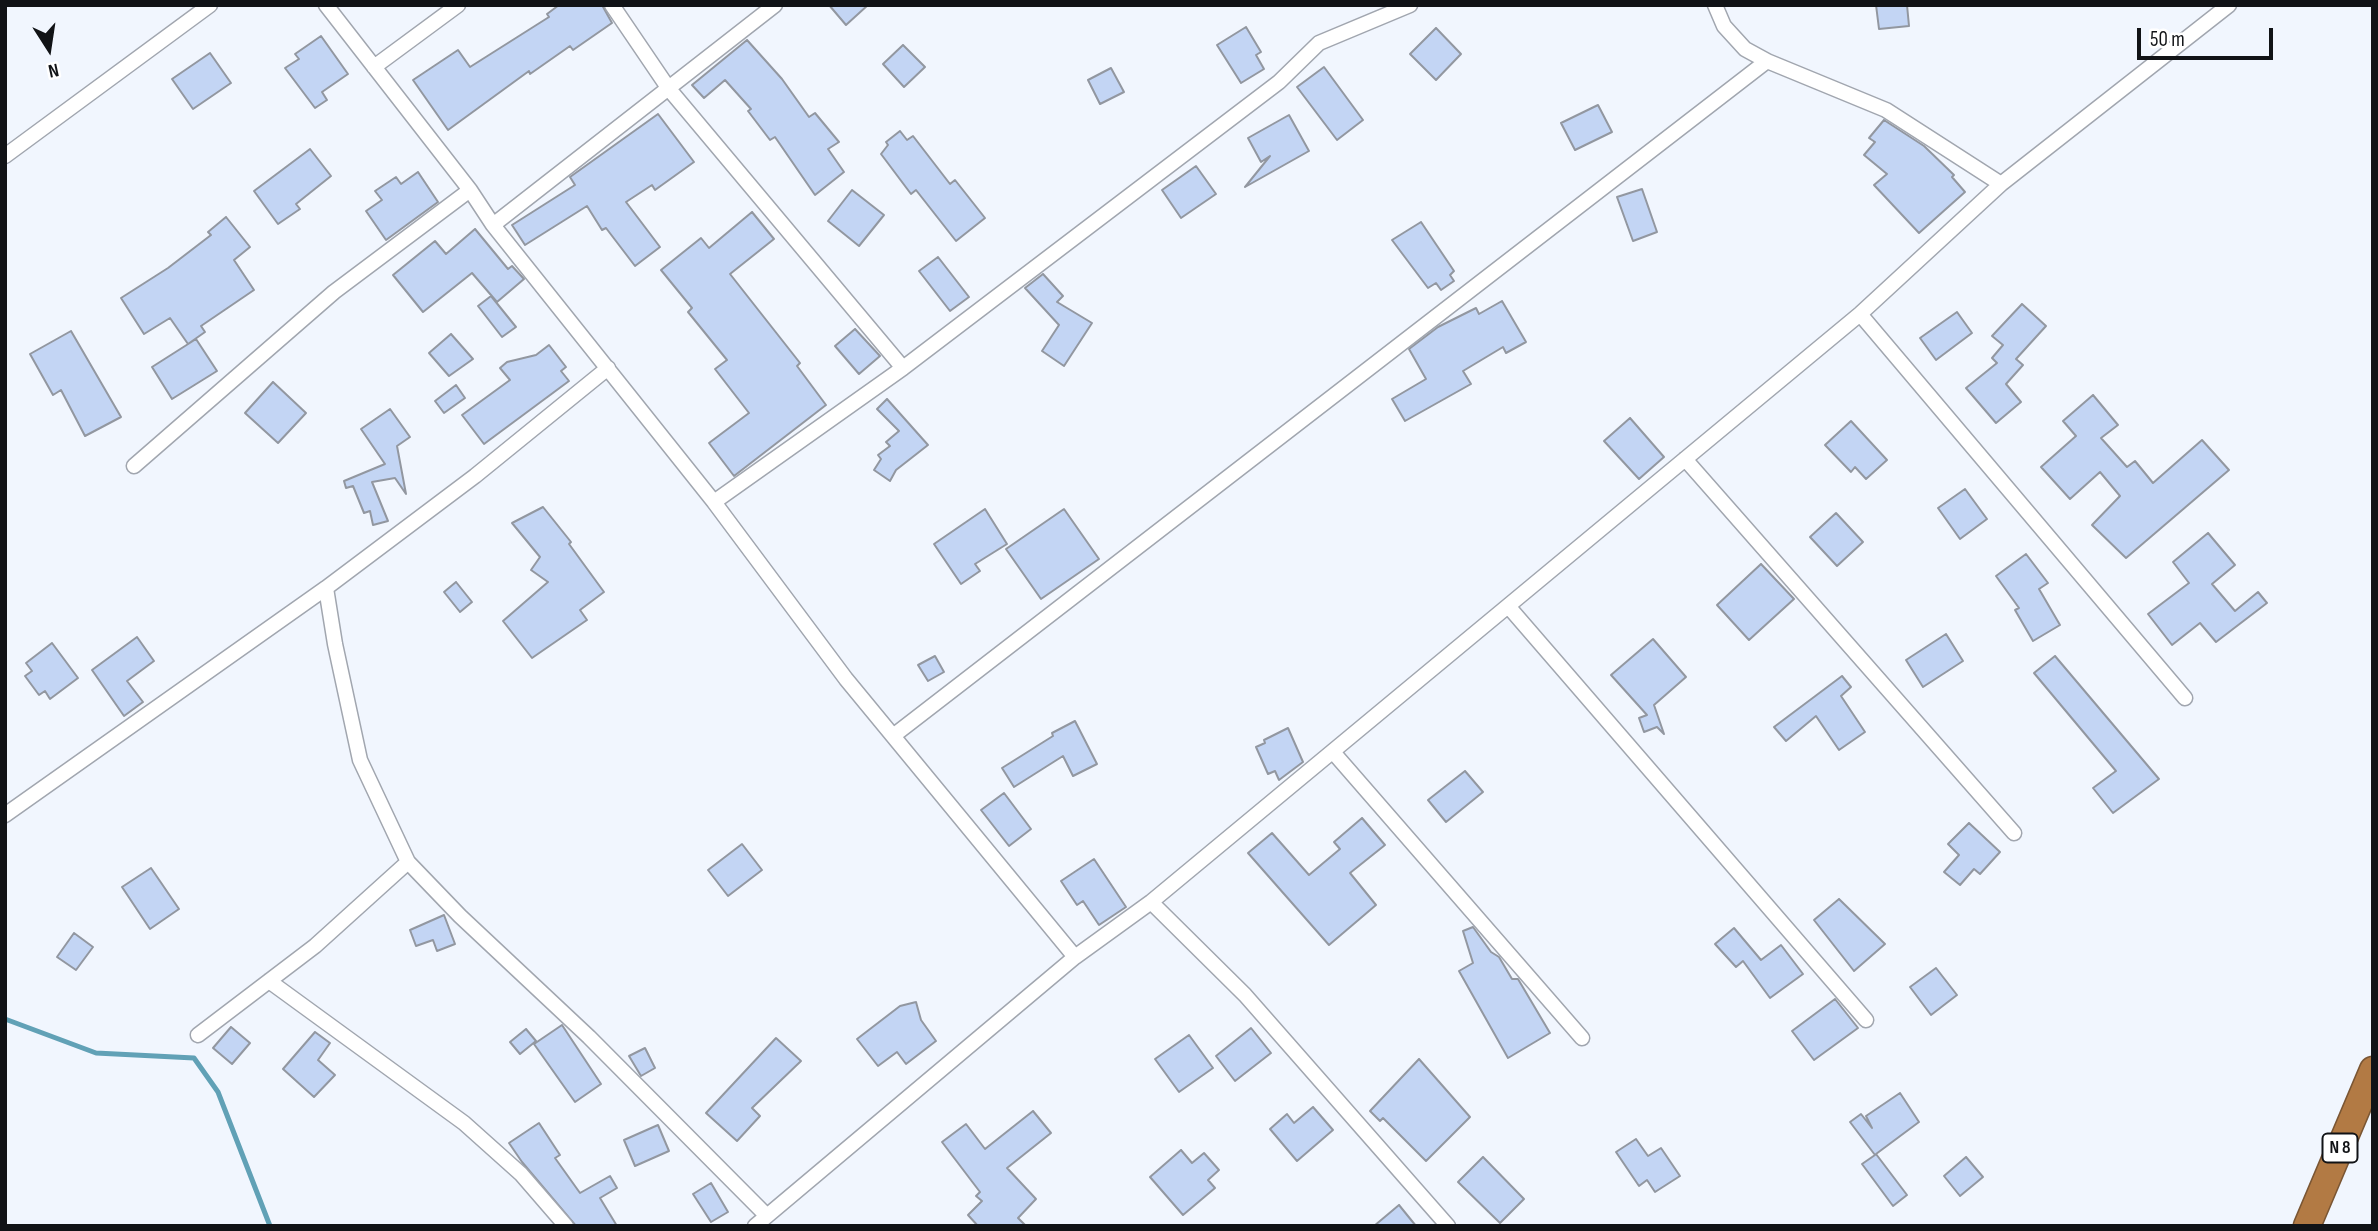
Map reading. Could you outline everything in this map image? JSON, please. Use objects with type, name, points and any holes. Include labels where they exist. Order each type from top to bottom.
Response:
[{"type":"highway","name":"N 8","points":[[2307,1226],[2373,1070]]},
{"type":"street","points":[[5,156],[211,5]]},
{"type":"street","points":[[326,5],[470,190],[493,225],[714,502],[893,736],[1075,957]]},
{"type":"street","points":[[374,67],[457,5]]},
{"type":"street","points":[[612,5],[669,89],[903,368]]},
{"type":"street","points":[[493,225],[775,5]]},
{"type":"street","points":[[714,502],[903,368],[1279,82],[1319,44],[1410,5]]},
{"type":"street","points":[[1715,5],[1724,26],[1745,49],[1767,61],[1886,110],[2001,184]]},
{"type":"street","points":[[755,1226],[1075,957],[1151,902],[1860,314],[2001,184],[2229,5]]},
{"type":"street","points":[[893,736],[1767,61]]},
{"type":"street","points":[[134,466],[334,292],[470,190]]},
{"type":"street","points":[[1860,314],[2185,698]]},
{"type":"street","points":[[5,815],[326,588],[466,484],[608,368]]},
{"type":"street","points":[[1685,459],[2014,833]]},
{"type":"street","points":[[326,588],[360,760],[408,862],[460,916],[589,1037],[767,1216]]},
{"type":"street","points":[[1507,606],[1866,1020]]},
{"type":"street","points":[[1333,752],[1582,1038]]},
{"type":"street","points":[[198,1035],[346,919],[408,862]]},
{"type":"street","points":[[1151,902],[1245,995],[1448,1226]]},
{"type":"street","points":[[269,981],[464,1123],[521,1174],[566,1226]]},
{"type":"building","points":[[559,5],[602,5],[612,23],[573,50],[570,46],[530,74],[529,71],[448,130],[413,80],[458,50],[470,67],[549,17],[547,14]]},
{"type":"building","points":[[829,5],[868,5],[846,25]]},
{"type":"building","points":[[1876,5],[1907,5],[1909,26],[1879,29]]},
{"type":"building","points":[[1246,27],[1261,52],[1256,55],[1264,69],[1241,83],[1217,45]]},
{"type":"building","points":[[1436,28],[1461,54],[1436,80],[1410,54]]},
{"type":"building","points":[[321,36],[348,74],[322,92],[327,100],[315,108],[285,68],[299,59],[295,54]]},
{"type":"building","points":[[747,40],[782,79],[809,117],[815,113],[839,142],[828,149],[844,172],[815,195],[775,137],[770,140],[748,111],[751,109],[725,80],[704,98],[692,85]]},
{"type":"building","points":[[903,45],[925,67],[904,87],[883,64]]},
{"type":"building","points":[[210,53],[231,83],[193,109],[172,79]]},
{"type":"building","points":[[1324,67],[1363,120],[1337,140],[1297,87]]},
{"type":"building","points":[[1111,68],[1124,92],[1100,104],[1088,80]]},
{"type":"building","points":[[1598,105],[1612,132],[1575,150],[1561,123]]},
{"type":"building","points":[[658,114],[694,162],[655,190],[652,185],[626,202],[660,247],[635,266],[606,228],[602,230],[587,206],[525,245],[512,225],[575,185],[570,177]]},
{"type":"building","points":[[1289,115],[1309,151],[1245,187],[1270,156],[1261,162],[1248,138]]},
{"type":"building","points":[[1884,120],[1924,146],[1954,175],[1952,177],[1965,192],[1919,233],[1874,185],[1887,174],[1864,155],[1875,142],[1869,138]]},
{"type":"building","points":[[900,131],[907,140],[913,136],[950,184],[955,180],[985,218],[956,241],[916,190],[911,194],[881,154],[888,145],[886,142]]},
{"type":"building","points":[[310,149],[331,176],[296,204],[300,209],[278,224],[254,191]]},
{"type":"building","points":[[1196,166],[1216,194],[1181,218],[1162,190]]},
{"type":"building","points":[[418,172],[438,202],[386,240],[366,211],[382,200],[375,191],[396,177],[401,184]]},
{"type":"building","points":[[1642,189],[1657,232],[1633,241],[1617,197]]},
{"type":"building","points":[[852,190],[884,215],[859,246],[828,221]]},
{"type":"building","points":[[752,212],[774,239],[730,274],[800,363],[797,366],[826,405],[734,476],[709,443],[749,413],[715,369],[727,360],[688,312],[692,308],[661,270],[701,238],[709,248]]},
{"type":"building","points":[[226,217],[250,247],[234,260],[254,290],[201,326],[205,332],[188,344],[170,318],[144,334],[121,298],[168,268],[211,235],[208,232]]},
{"type":"building","points":[[1421,222],[1454,271],[1450,275],[1454,281],[1441,290],[1436,283],[1428,288],[1392,240]]},
{"type":"building","points":[[475,229],[508,269],[512,266],[524,279],[497,302],[472,273],[423,312],[393,275],[435,241],[446,254]]},
{"type":"building","points":[[938,257],[969,297],[950,311],[919,271]]},
{"type":"building","points":[[1043,274],[1063,296],[1057,302],[1092,323],[1064,366],[1042,351],[1059,325],[1025,288]]},
{"type":"building","points":[[491,296],[516,327],[502,337],[478,306]]},
{"type":"building","points":[[1502,301],[1526,342],[1506,353],[1503,347],[1463,371],[1471,384],[1405,421],[1392,399],[1426,379],[1409,349],[1438,327],[1476,308],[1479,314]]},
{"type":"building","points":[[2022,304],[2046,326],[2016,359],[2023,365],[2006,384],[2021,402],[1996,423],[1966,388],[1997,363],[1992,358],[2003,345],[1992,336]]},
{"type":"building","points":[[1957,312],[1972,333],[1936,360],[1920,338]]},
{"type":"building","points":[[855,329],[880,356],[859,374],[835,346]]},
{"type":"building","points":[[71,331],[121,417],[85,436],[61,390],[53,395],[30,354]]},
{"type":"building","points":[[451,334],[473,359],[449,376],[429,353]]},
{"type":"building","points":[[196,339],[217,371],[172,399],[152,367]]},
{"type":"building","points":[[549,345],[566,367],[561,371],[569,381],[484,444],[462,415],[510,380],[500,368],[507,362],[536,355]]},
{"type":"building","points":[[273,382],[306,413],[278,443],[245,413]]},
{"type":"building","points":[[456,385],[465,398],[444,413],[435,401]]},
{"type":"building","points":[[2093,395],[2118,425],[2101,438],[2127,467],[2135,461],[2153,483],[2202,440],[2229,470],[2126,558],[2092,525],[2120,496],[2100,472],[2070,499],[2041,467],[2076,436],[2063,421]]},
{"type":"building","points":[[887,399],[928,445],[896,470],[890,481],[874,470],[881,459],[878,455],[890,446],[886,442],[899,431],[877,409]]},
{"type":"building","points":[[390,409],[410,437],[397,446],[406,494],[395,478],[372,482],[388,521],[373,525],[370,511],[364,513],[353,486],[346,488],[344,481],[385,464],[361,429]]},
{"type":"building","points":[[1630,418],[1664,457],[1639,479],[1604,441]]},
{"type":"building","points":[[1851,421],[1887,460],[1866,479],[1855,467],[1851,472],[1825,445]]},
{"type":"building","points":[[1965,489],[1987,519],[1960,539],[1938,508]]},
{"type":"building","points":[[543,507],[571,542],[569,544],[604,592],[580,610],[587,620],[532,658],[503,621],[548,582],[531,570],[540,557],[512,523]]},
{"type":"building","points":[[985,509],[1007,544],[975,564],[980,571],[961,584],[934,544]]},
{"type":"building","points":[[1064,509],[1099,559],[1041,599],[1006,549]]},
{"type":"building","points":[[1836,513],[1863,542],[1837,566],[1810,537]]},
{"type":"building","points":[[2208,533],[2235,565],[2212,584],[2235,611],[2258,592],[2267,603],[2216,642],[2200,623],[2172,645],[2148,614],[2189,583],[2173,562]]},
{"type":"building","points":[[2026,554],[2048,583],[2039,589],[2060,625],[2033,641],[2015,610],[2019,608],[1996,576]]},
{"type":"building","points":[[1761,564],[1794,599],[1749,640],[1717,605]]},
{"type":"building","points":[[456,582],[472,602],[460,612],[444,592]]},
{"type":"building","points":[[1946,634],[1963,661],[1923,687],[1906,660]]},
{"type":"building","points":[[137,637],[154,661],[127,681],[143,702],[124,716],[92,670]]},
{"type":"building","points":[[1653,639],[1686,677],[1654,705],[1664,734],[1657,727],[1644,732],[1639,718],[1647,715],[1611,675]]},
{"type":"building","points":[[52,643],[78,678],[50,699],[45,691],[39,695],[25,676],[32,671],[26,663]]},
{"type":"building","points":[[935,656],[944,672],[928,681],[918,665]]},
{"type":"building","points":[[2055,656],[2159,779],[2113,813],[2093,788],[2116,771],[2034,673]]},
{"type":"building","points":[[1842,676],[1851,687],[1841,696],[1865,732],[1839,750],[1816,716],[1786,741],[1774,727]]},
{"type":"building","points":[[1075,721],[1097,764],[1073,776],[1063,756],[1014,787],[1002,768],[1053,736],[1052,733]]},
{"type":"building","points":[[1288,728],[1303,762],[1279,780],[1275,771],[1268,774],[1256,747]]},
{"type":"building","points":[[1465,771],[1483,792],[1446,822],[1428,800]]},
{"type":"building","points":[[1004,793],[1031,829],[1009,846],[981,810]]},
{"type":"building","points":[[1362,818],[1385,845],[1350,873],[1376,905],[1329,945],[1248,853],[1272,833],[1309,875],[1340,849],[1334,842]]},
{"type":"building","points":[[1969,823],[2000,852],[1980,874],[1974,869],[1960,885],[1944,872],[1959,855],[1948,844]]},
{"type":"building","points":[[742,844],[762,870],[728,896],[708,870]]},
{"type":"building","points":[[1094,859],[1126,907],[1099,925],[1083,901],[1077,905],[1061,881]]},
{"type":"building","points":[[151,868],[179,909],[150,929],[122,887]]},
{"type":"building","points":[[1839,899],[1885,944],[1854,971],[1814,920]]},
{"type":"building","points":[[444,915],[455,944],[437,951],[433,940],[416,946],[410,930]]},
{"type":"building","points":[[1473,927],[1491,952],[1499,957],[1512,979],[1518,979],[1550,1033],[1508,1058],[1459,971],[1473,963],[1463,931]]},
{"type":"building","points":[[1734,928],[1761,960],[1781,945],[1803,974],[1770,998],[1743,961],[1736,967],[1715,944]]},
{"type":"building","points":[[74,933],[93,947],[76,970],[57,957]]},
{"type":"building","points":[[1936,968],[1957,995],[1931,1015],[1910,987]]},
{"type":"building","points":[[1835,999],[1858,1028],[1814,1060],[1792,1031]]},
{"type":"building","points":[[916,1002],[921,1020],[936,1041],[906,1064],[897,1052],[878,1066],[857,1039],[900,1006]]},
{"type":"building","points":[[562,1025],[601,1084],[575,1102],[534,1044]]},
{"type":"building","points":[[231,1027],[250,1043],[232,1064],[213,1048]]},
{"type":"building","points":[[1251,1028],[1271,1053],[1235,1081],[1216,1056]]},
{"type":"building","points":[[526,1029],[536,1041],[520,1054],[510,1042]]},
{"type":"building","points":[[315,1032],[330,1043],[318,1060],[335,1075],[314,1097],[283,1069]]},
{"type":"building","points":[[1189,1035],[1213,1068],[1179,1092],[1155,1059]]},
{"type":"building","points":[[776,1038],[801,1061],[752,1108],[760,1116],[737,1141],[706,1113]]},
{"type":"building","points":[[645,1048],[655,1068],[641,1076],[629,1056]]},
{"type":"building","points":[[1419,1059],[1470,1117],[1426,1161],[1383,1118],[1380,1121],[1370,1111]]},
{"type":"building","points":[[1900,1093],[1919,1122],[1876,1154],[1907,1195],[1893,1206],[1862,1164],[1875,1155],[1850,1122],[1861,1114],[1872,1128],[1866,1116]]},
{"type":"building","points":[[1313,1107],[1333,1130],[1297,1161],[1270,1129],[1287,1114],[1294,1123]]},
{"type":"building","points":[[1033,1111],[1051,1133],[1007,1168],[1036,1199],[1018,1218],[1026,1226],[978,1226],[968,1215],[982,1201],[976,1196],[980,1192],[942,1142],[966,1124],[985,1149]]},
{"type":"building","points":[[539,1123],[560,1155],[555,1158],[580,1193],[610,1176],[617,1188],[600,1198],[617,1226],[576,1226],[522,1162],[509,1143]]},
{"type":"building","points":[[658,1125],[669,1151],[635,1166],[624,1140]]},
{"type":"building","points":[[1636,1139],[1648,1156],[1661,1148],[1680,1176],[1655,1192],[1647,1180],[1639,1186],[1616,1152]]},
{"type":"building","points":[[1181,1150],[1192,1163],[1204,1153],[1219,1170],[1208,1180],[1215,1188],[1183,1215],[1150,1177]]},
{"type":"building","points":[[1483,1157],[1524,1199],[1500,1223],[1458,1182]]},
{"type":"building","points":[[1966,1157],[1983,1177],[1960,1196],[1944,1176]]},
{"type":"building","points":[[711,1183],[728,1212],[711,1222],[693,1194]]},
{"type":"building","points":[[1399,1205],[1416,1226],[1374,1226]]},
{"type":"waterway","points":[[5,1019],[96,1053],[194,1058],[218,1092],[270,1226]]}]
